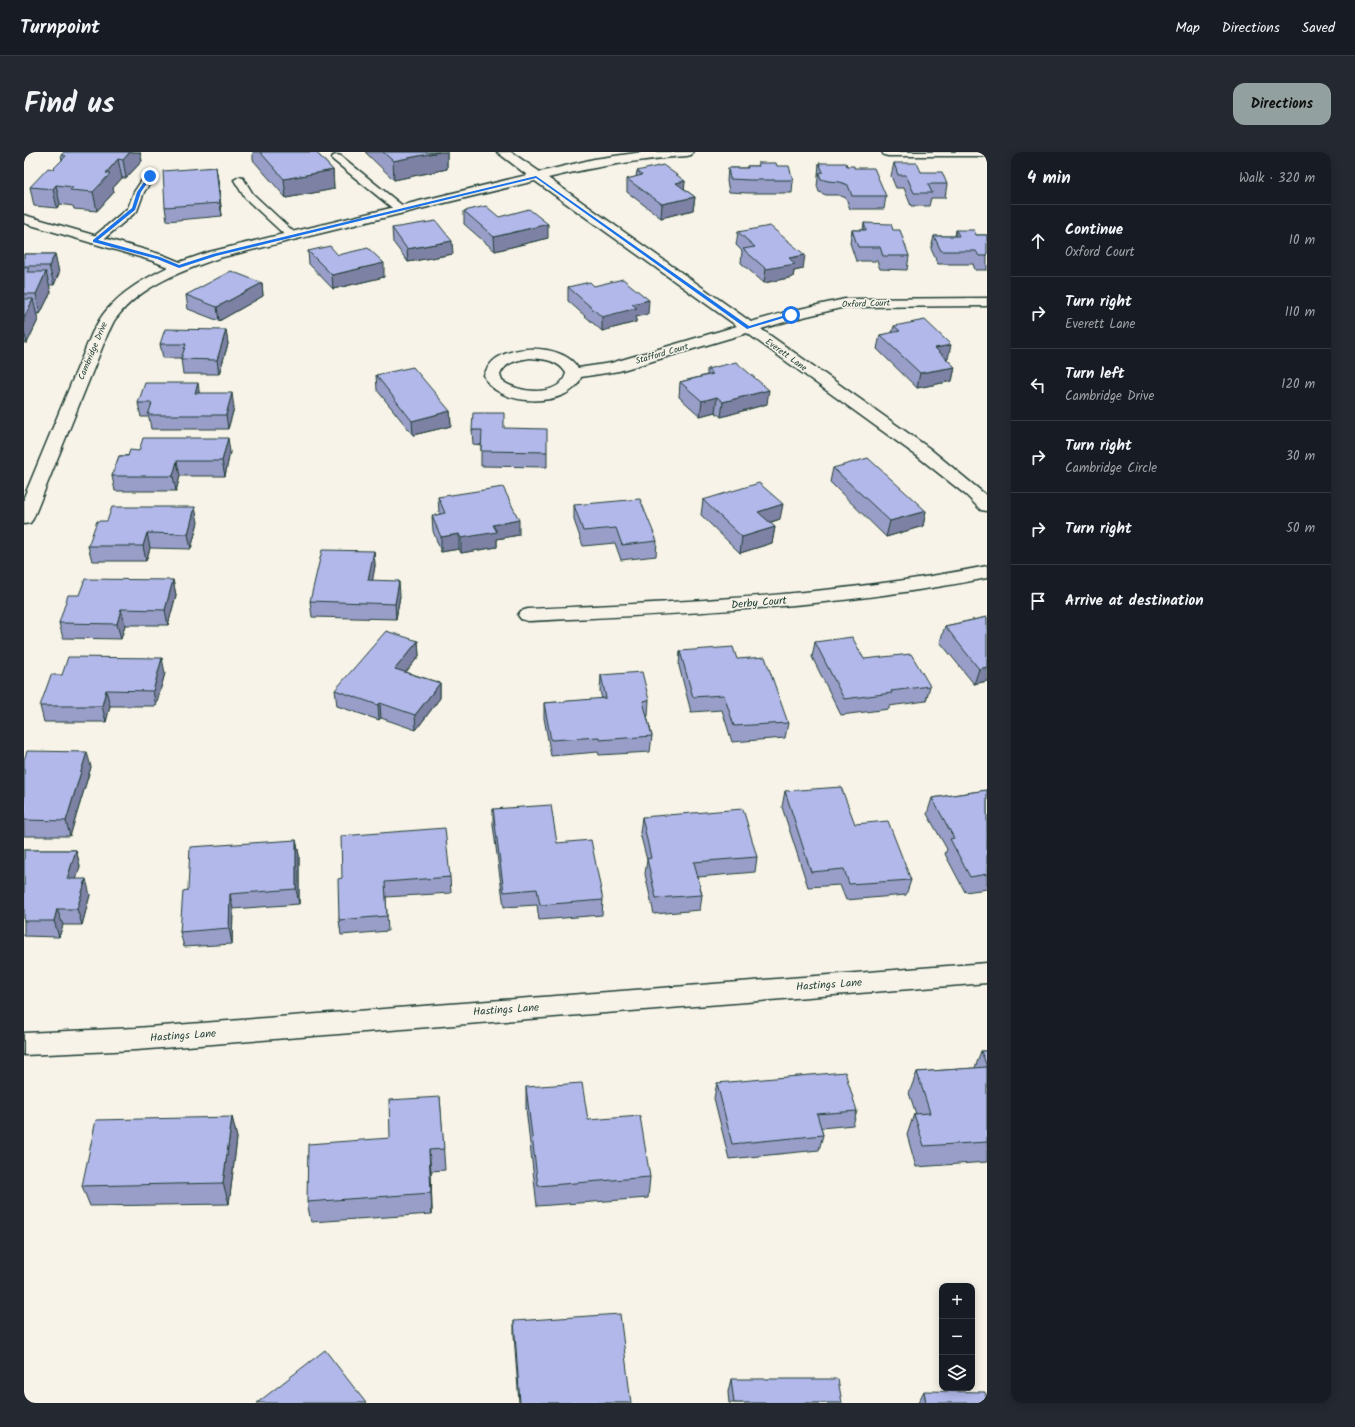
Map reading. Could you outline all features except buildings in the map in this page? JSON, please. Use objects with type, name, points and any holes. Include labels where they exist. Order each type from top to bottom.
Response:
[{"type":"street","name":"Everett Lane","points":[[503,152],[923,452],[972,491],[987,506]]},
{"type":"street","name":"Cambridge Drive","points":[[24,519],[100,333],[110,315],[128,297],[145,284],[179,266],[214,255],[400,209],[594,163],[623,158],[686,152]]},
{"type":"street","points":[[888,152],[987,152]]},
{"type":"street","points":[[24,219],[95,241],[158,258],[179,266]]},
{"type":"street","name":"Oxford Court","points":[[749,328],[791,315],[845,303],[987,302]]},
{"type":"street","name":"Stafford Court","points":[[574,373],[613,368],[749,328]]},
{"type":"street","name":"Derby Court","points":[[528,615],[706,607],[822,597],[869,592],[987,572]]},
{"type":"street","name":"Hastings Lane","points":[[24,1044],[136,1039],[987,973]]},
{"type":"lane","points":[[337,158],[400,209]]},
{"type":"lane","points":[[95,241],[133,209],[139,192],[150,176]]},
{"type":"lane","points":[[239,180],[249,196],[292,236]]},
{"type":"route","points":[[150,176],[139,192],[133,209],[95,241],[158,258],[179,266],[214,255],[536,177],[749,328],[791,315]]}]
